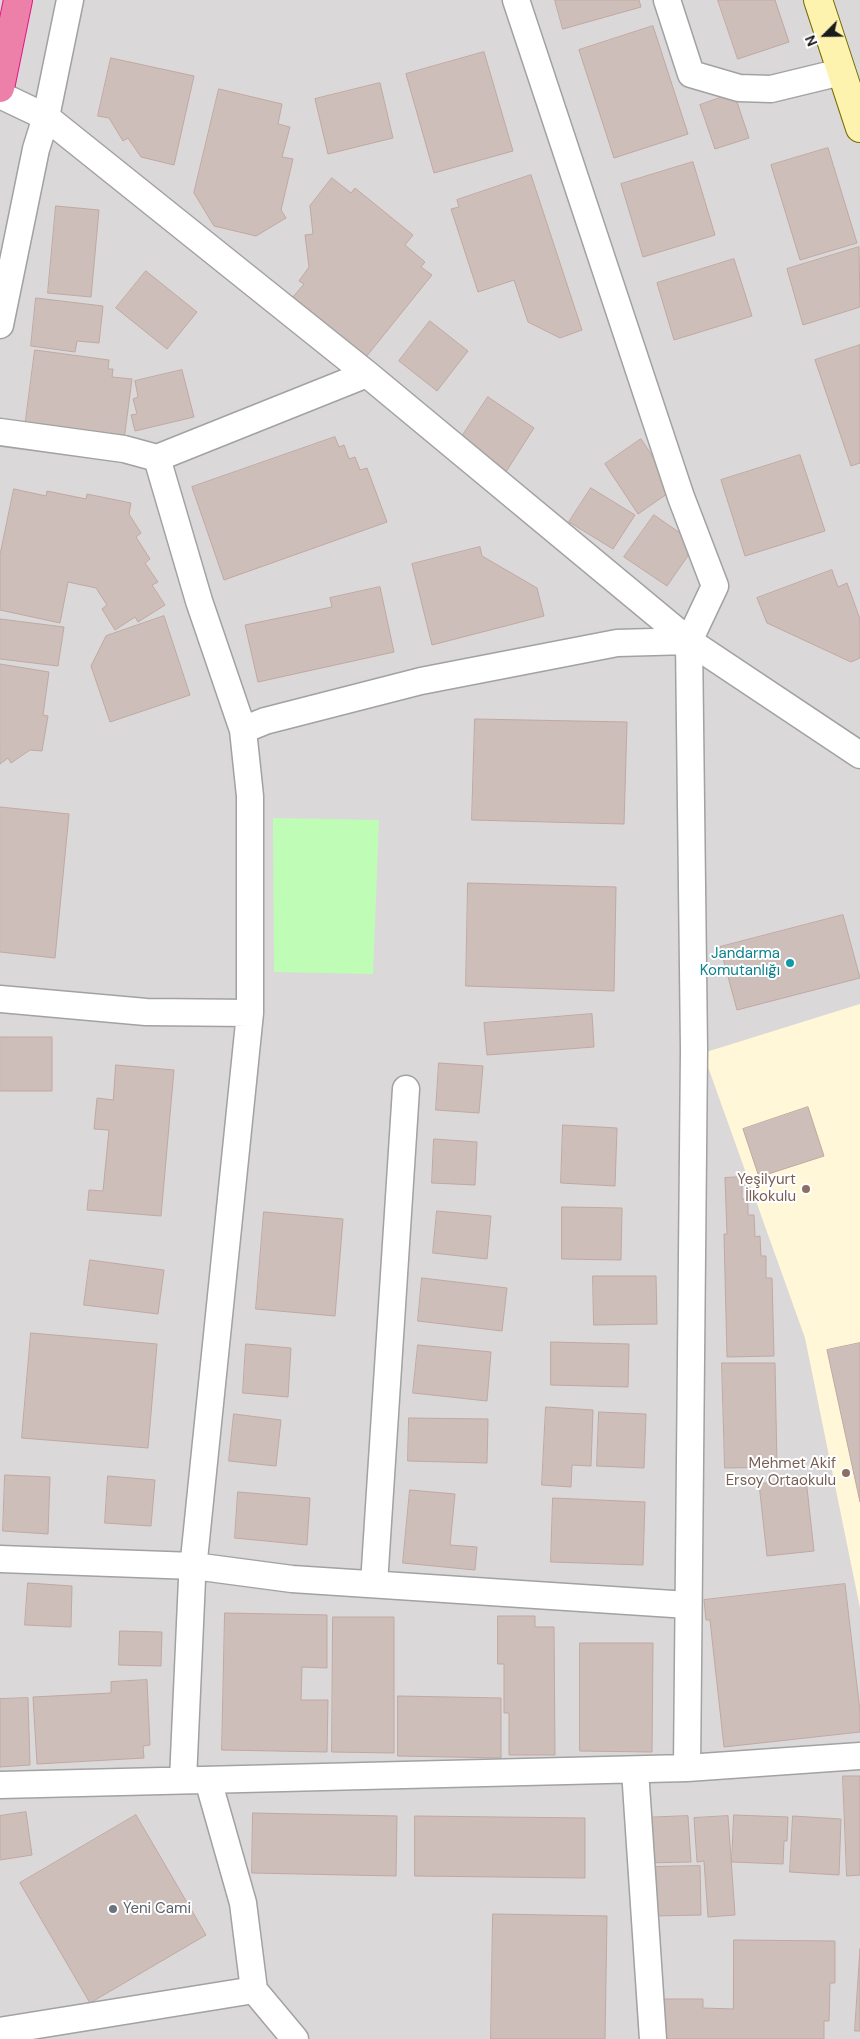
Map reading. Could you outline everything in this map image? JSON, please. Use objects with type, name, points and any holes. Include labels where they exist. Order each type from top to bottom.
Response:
[{"type":"highway","points":[[0,88],[18,0]]},
{"type":"main road","points":[[818,0],[860,128]]},
{"type":"street","points":[[0,325],[36,149],[46,117],[70,0]]},
{"type":"street","points":[[516,0],[681,497],[715,586],[689,641],[694,1050],[687,1768]]},
{"type":"street","points":[[667,0],[691,74],[739,88],[771,89],[841,72]]},
{"type":"street","points":[[0,95],[46,117],[367,374],[689,641],[860,755]]},
{"type":"street","points":[[0,432],[124,449],[157,458],[367,374]]},
{"type":"street","points":[[157,458],[199,601],[243,730],[250,796],[250,1013],[194,1566],[195,1780],[243,1902],[254,1990],[295,2039]]},
{"type":"street","points":[[243,730],[265,721],[431,679],[617,643],[689,641]]},
{"type":"street","points":[[0,999],[146,1012],[250,1013]]},
{"type":"street","points":[[374,1584],[406,1089]]},
{"type":"street","points":[[0,1559],[194,1566],[292,1579],[688,1605]]},
{"type":"street","points":[[0,1784],[635,1770],[860,1756]]},
{"type":"street","points":[[635,1770],[653,2039]]},
{"type":"street","points":[[0,2030],[254,1990]]},
{"type":"shaded area","points":[[0,0],[860,0],[860,2039],[0,2039]]},
{"type":"shaded area","name":"Yeşilyurt İlkokulu","points":[[860,1004],[860,1608],[805,1338],[703,1053]]},
{"type":"green space","points":[[273,818],[379,820],[373,974],[274,972]]},
{"type":"building","points":[[555,0],[639,0],[641,7],[563,29]]},
{"type":"building","points":[[718,0],[775,0],[789,42],[738,59]]},
{"type":"building","points":[[653,26],[688,134],[614,158],[579,50]]},
{"type":"building","points":[[484,52],[513,151],[434,173],[406,74]]},
{"type":"building","points":[[111,58],[194,76],[174,165],[141,157],[128,138],[123,141],[109,118],[98,116]]},
{"type":"building","points":[[380,83],[393,138],[328,154],[315,99]]},
{"type":"building","points":[[219,89],[282,104],[278,124],[290,127],[282,157],[293,159],[281,210],[286,218],[256,236],[214,226],[194,193]]},
{"type":"building","points":[[734,93],[749,138],[715,149],[700,105]]},
{"type":"building","points":[[828,148],[857,243],[800,260],[771,165]]},
{"type":"building","points":[[693,162],[715,235],[643,257],[621,184]]},
{"type":"building","points":[[531,175],[582,330],[560,338],[528,322],[514,280],[478,292],[451,209],[459,207],[457,200]]},
{"type":"building","points":[[332,178],[351,193],[355,188],[413,235],[405,245],[425,262],[421,267],[432,275],[366,357],[293,297],[304,284],[299,281],[309,267],[305,235],[313,234],[310,206]]},
{"type":"building","points":[[56,206],[99,210],[91,297],[48,293]]},
{"type":"building","points":[[859,247],[860,307],[803,325],[787,269]]},
{"type":"building","points":[[734,259],[752,316],[674,340],[657,283]]},
{"type":"building","points":[[146,271],[197,312],[167,349],[116,308]]},
{"type":"building","points":[[36,298],[103,306],[99,343],[77,341],[75,352],[31,346]]},
{"type":"building","points":[[430,321],[468,351],[437,391],[399,361]]},
{"type":"building","points":[[860,345],[860,463],[851,466],[815,360]]},
{"type":"building","points":[[35,350],[109,360],[108,369],[113,369],[112,377],[132,379],[124,440],[25,427]]},
{"type":"building","points":[[182,370],[194,417],[135,431],[131,415],[137,414],[133,399],[138,397],[135,381]]},
{"type":"building","points":[[488,397],[534,428],[504,475],[457,444]]},
{"type":"building","points":[[335,437],[339,447],[344,445],[349,459],[355,457],[360,470],[367,468],[387,522],[224,580],[192,487]]},
{"type":"building","points":[[641,439],[674,489],[638,514],[605,464]]},
{"type":"building","points":[[800,455],[825,531],[745,556],[721,480]]},
{"type":"building","points":[[591,488],[635,515],[613,549],[569,522]]},
{"type":"building","points":[[14,489],[46,496],[47,491],[86,499],[87,494],[131,503],[129,514],[141,533],[136,537],[150,559],[145,563],[158,582],[152,585],[165,605],[138,622],[135,617],[115,630],[102,609],[107,605],[96,588],[68,582],[60,623],[0,610],[0,555]]},
{"type":"building","points":[[654,515],[696,544],[667,586],[624,557]]},
{"type":"building","points":[[480,547],[482,556],[537,588],[544,616],[432,645],[412,564]]},
{"type":"building","points":[[832,570],[838,587],[847,583],[860,619],[860,658],[851,662],[767,623],[757,598]]},
{"type":"building","points":[[380,587],[394,652],[258,682],[245,625],[332,607],[330,598]]},
{"type":"building","points":[[164,616],[190,695],[110,722],[91,666],[106,636]]},
{"type":"building","points":[[0,619],[64,627],[58,666],[0,659]]},
{"type":"building","points":[[0,664],[49,672],[43,715],[48,716],[42,751],[30,750],[11,763],[8,758],[0,764]]},
{"type":"building","points":[[475,719],[627,722],[624,824],[472,820]]},
{"type":"building","points":[[0,807],[69,814],[55,958],[0,952]]},
{"type":"building","points":[[468,883],[616,887],[614,991],[466,986]]},
{"type":"building","name":"Jandarma Komutanlığı","points":[[843,915],[860,978],[737,1010],[720,947]]},
{"type":"building","points":[[592,1014],[594,1047],[487,1055],[484,1023]]},
{"type":"building","points":[[0,1037],[52,1037],[52,1091],[0,1091]]},
{"type":"building","points":[[439,1063],[483,1066],[479,1113],[436,1110]]},
{"type":"building","points":[[116,1065],[174,1070],[161,1216],[87,1210],[89,1190],[103,1191],[109,1130],[94,1129],[97,1098],[113,1100]]},
{"type":"building","points":[[808,1107],[824,1156],[759,1177],[743,1129]]},
{"type":"building","points":[[563,1125],[617,1128],[615,1186],[561,1183]]},
{"type":"building","points":[[434,1139],[477,1142],[475,1185],[432,1183]]},
{"type":"building","points":[[742,1177],[742,1199],[748,1199],[748,1215],[754,1215],[755,1237],[760,1236],[761,1256],[766,1256],[766,1278],[772,1278],[774,1356],[727,1357],[724,1234],[727,1234],[725,1178]]},
{"type":"building","points":[[562,1207],[622,1208],[621,1260],[562,1259]]},
{"type":"building","points":[[437,1211],[491,1216],[487,1259],[433,1253]]},
{"type":"building","points":[[264,1212],[343,1219],[335,1316],[256,1309]]},
{"type":"building","points":[[90,1260],[164,1270],[158,1314],[84,1305]]},
{"type":"building","points":[[593,1276],[656,1276],[657,1324],[594,1325]]},
{"type":"building","points":[[422,1278],[507,1288],[502,1331],[418,1321]]},
{"type":"building","points":[[31,1333],[157,1344],[148,1448],[22,1438]]},
{"type":"building","points":[[551,1342],[629,1344],[628,1387],[551,1385]]},
{"type":"building","points":[[860,1343],[860,1502],[827,1350]]},
{"type":"building","points":[[246,1344],[291,1348],[288,1397],[243,1393]]},
{"type":"building","points":[[418,1345],[491,1352],[487,1401],[413,1393]]},
{"type":"building","points":[[722,1363],[775,1363],[777,1467],[725,1468]]},
{"type":"building","points":[[546,1407],[593,1410],[591,1466],[572,1465],[571,1487],[542,1485]]},
{"type":"building","points":[[599,1412],[646,1414],[644,1468],[597,1466]]},
{"type":"building","points":[[234,1414],[281,1420],[276,1466],[229,1461]]},
{"type":"building","points":[[409,1418],[488,1419],[487,1463],[408,1461]]},
{"type":"building","points":[[5,1475],[50,1477],[48,1534],[3,1531]]},
{"type":"building","points":[[108,1476],[155,1480],[151,1526],[105,1523]]},
{"type":"building","points":[[806,1479],[814,1551],[767,1556],[759,1484]]},
{"type":"building","points":[[410,1490],[455,1494],[450,1545],[477,1547],[475,1570],[403,1563]]},
{"type":"building","points":[[238,1492],[310,1498],[307,1545],[235,1538]]},
{"type":"building","points":[[553,1498],[645,1502],[643,1565],[551,1562]]},
{"type":"building","points":[[28,1583],[72,1586],[71,1627],[25,1625]]},
{"type":"building","points":[[845,1584],[860,1711],[860,1732],[724,1747],[710,1620],[706,1620],[704,1600]]},
{"type":"building","points":[[225,1613],[327,1615],[327,1668],[302,1667],[301,1700],[328,1700],[327,1752],[222,1750]]},
{"type":"building","points":[[498,1616],[535,1616],[535,1627],[554,1627],[555,1755],[509,1755],[509,1713],[504,1713],[504,1664],[498,1664]]},
{"type":"building","points":[[333,1617],[394,1617],[394,1753],[332,1752]]},
{"type":"building","points":[[120,1631],[162,1632],[161,1666],[119,1665]]},
{"type":"building","points":[[580,1643],[653,1643],[652,1752],[580,1751]]},
{"type":"building","points":[[147,1680],[150,1745],[143,1746],[144,1758],[37,1764],[33,1697],[111,1693],[111,1682]]},
{"type":"building","points":[[398,1696],[501,1698],[501,1758],[398,1756]]},
{"type":"building","points":[[28,1698],[30,1765],[0,1767],[0,1699]]},
{"type":"building","points":[[843,1776],[860,1776],[860,1875],[847,1876]]},
{"type":"building","points":[[26,1812],[32,1855],[0,1860],[0,1816]]},
{"type":"building","points":[[253,1813],[397,1816],[396,1876],[252,1873]]},
{"type":"building","name":"Yeni Cami","points":[[136,1815],[206,1935],[90,2003],[20,1883]]},
{"type":"building","points":[[734,1815],[788,1817],[787,1841],[784,1841],[783,1864],[732,1862]]},
{"type":"building","points":[[415,1816],[585,1818],[585,1878],[415,1876]]},
{"type":"building","points":[[688,1816],[691,1862],[642,1863],[640,1818]]},
{"type":"building","points":[[728,1816],[735,1915],[708,1917],[704,1861],[697,1862],[694,1818]]},
{"type":"building","points":[[793,1816],[841,1819],[839,1875],[790,1872]]},
{"type":"building","points":[[700,1866],[701,1915],[654,1916],[653,1867]]},
{"type":"building","points":[[493,1914],[607,1916],[605,2039],[491,2039]]},
{"type":"building","points":[[734,1940],[835,1941],[835,1983],[830,1983],[829,2021],[824,2021],[824,2039],[654,2039],[654,1999],[703,1999],[703,2008],[733,2009]]},
{"type":"building","points":[[860,1949],[860,2031],[855,2031]]},
{"type":"place","name":"Jandarma Komutanlığı","points":[[790,963]]},
{"type":"place","name":"Yeşilyurt İlkokulu","points":[[806,1189]]},
{"type":"place","name":"Mehmet Akif Ersoy Ortaokulu","points":[[846,1473]]},
{"type":"place","name":"Yeni Cami","points":[[113,1909]]}]
